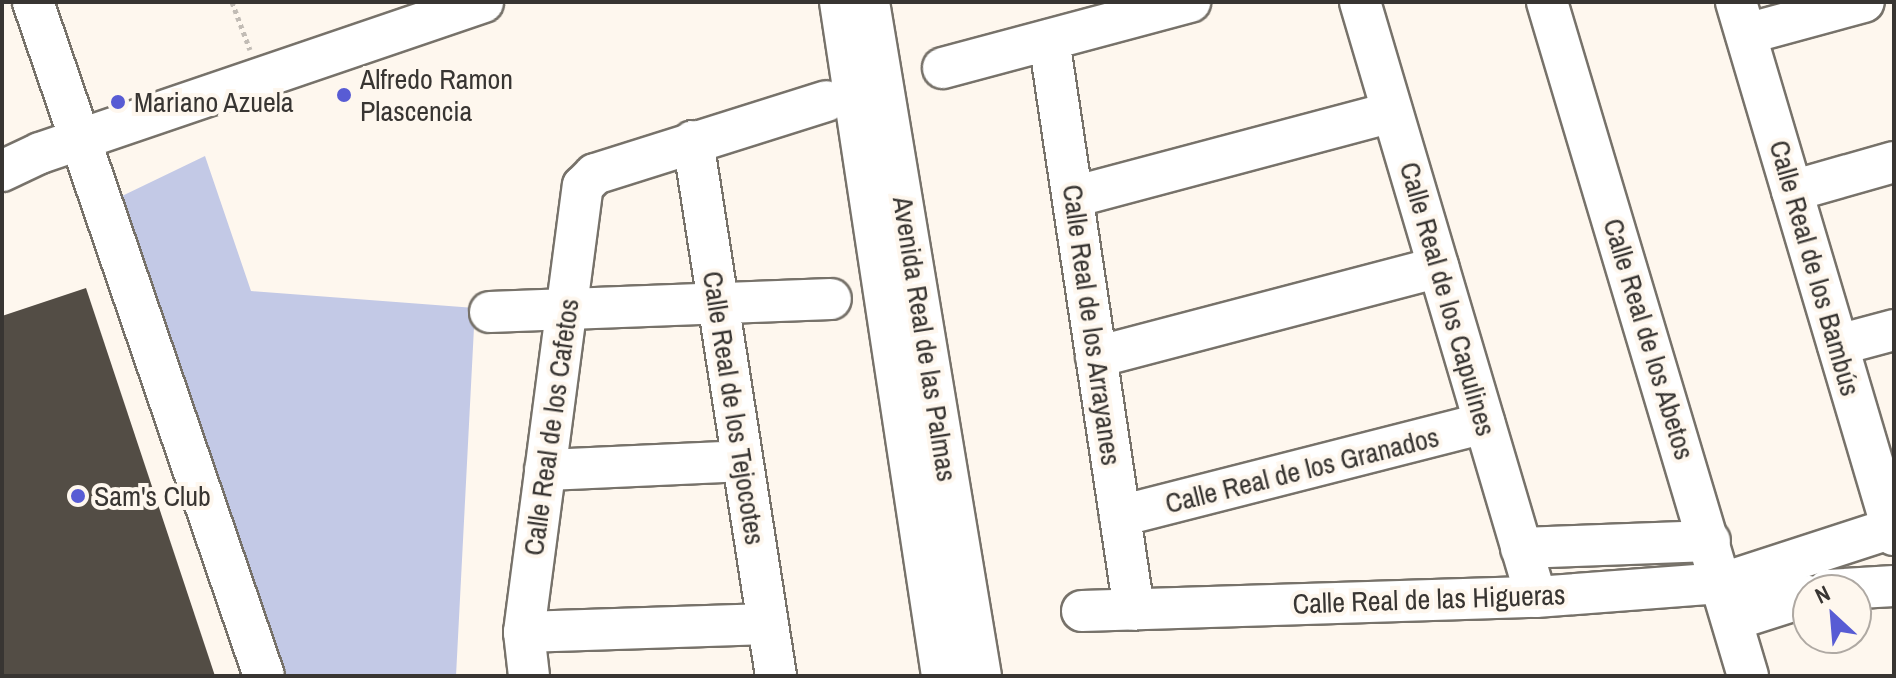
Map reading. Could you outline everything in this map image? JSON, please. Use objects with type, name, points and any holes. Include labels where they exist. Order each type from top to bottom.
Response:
[{"type":"street","points":[[2,171],[80,140],[483,2]]},
{"type":"street","name":"Avenida Real de las Palmas","points":[[840,2],[942,676]]},
{"type":"street","name":"Avenida Real de las Palmas","points":[[869,2],[981,676]]},
{"type":"street","points":[[943,68],[1190,2]]},
{"type":"street","name":"Calle Real de los Capulines","points":[[1360,2],[1536,597]]},
{"type":"street","name":"Calle Real de los Abetos","points":[[1547,2],[1748,676]]},
{"type":"street","points":[[1741,18],[1864,2]]},
{"type":"street","points":[[31,7],[80,140],[264,676]]},
{"type":"street","name":"Calle Real de los Bambús","points":[[1741,18],[1891,515]]},
{"type":"street","name":"Calle Real de los Arrayanes","points":[[1049,40],[1134,610]]},
{"type":"street","points":[[693,141],[826,101]]},
{"type":"street","points":[[1073,197],[1392,112]]},
{"type":"street","name":"Calle Real de los Cafetos","points":[[529,676],[524,632],[587,179],[693,141]]},
{"type":"street","name":"Calle Real de los Tejocotes","points":[[693,141],[776,676]]},
{"type":"street","points":[[1792,191],[1894,162]]},
{"type":"street","points":[[1096,357],[1438,267]]},
{"type":"street","points":[[490,312],[831,299]]},
{"type":"street","points":[[1838,345],[1894,330]]},
{"type":"street","name":"Calle Real de los Granados","points":[[1120,516],[1484,423]]},
{"type":"street","points":[[545,470],[742,461]]},
{"type":"street","points":[[1728,601],[1891,515]]},
{"type":"street","name":"Calle Real de las Higueras","points":[[1521,548],[1710,541]]},
{"type":"street","points":[[1872,587],[1894,586]]},
{"type":"street","name":"Calle Real de las Higueras","points":[[1082,611],[1536,597],[1728,601]]},
{"type":"street","points":[[1728,601],[1792,597]]},
{"type":"street","points":[[524,632],[768,624]]},
{"type":"path","points":[[232,2],[261,77]]},
{"type":"shaded area","points":[[205,156],[251,291],[475,308],[456,676],[285,676],[122,196]]},
{"type":"building","name":"Sam's Club","points":[[86,288],[215,676],[2,676],[2,316]]},
{"type":"place","name":"Alfredo Ramon Plascencia","points":[[344,95]]},
{"type":"place","name":"Mariano Azuela","points":[[118,102]]},
{"type":"place","name":"Sam's Club","points":[[78,496]]}]
